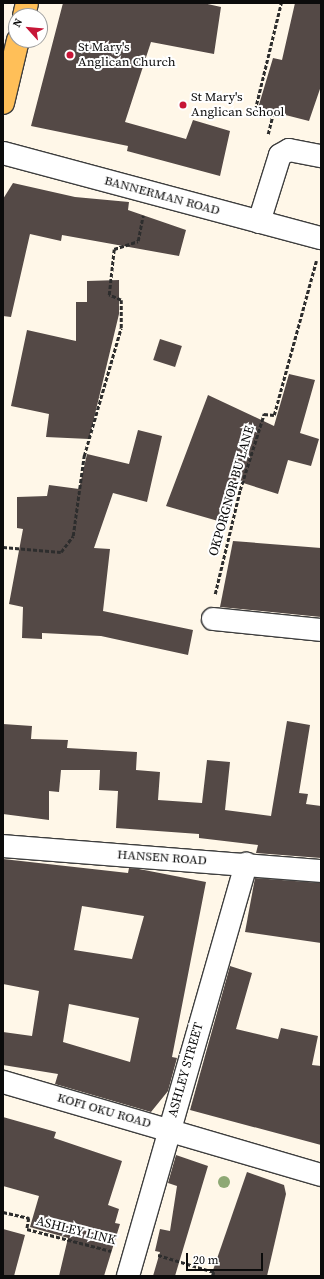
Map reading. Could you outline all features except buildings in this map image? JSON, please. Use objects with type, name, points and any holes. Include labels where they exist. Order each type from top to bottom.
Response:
[{"type":"main road","points":[[3,103],[16,48]]},
{"type":"street","points":[[258,222],[280,155],[289,150],[321,156]]},
{"type":"street","name":"BANNERMAN ROAD","points":[[3,153],[258,222],[319,247]]},
{"type":"street","points":[[213,619],[321,630]]},
{"type":"street","name":"HANSEN ROAD","points":[[3,846],[321,871]]},
{"type":"street","name":"ASHLEY STREET","points":[[132,1260],[168,1130],[246,864]]},
{"type":"street","name":"KOFI OKU ROAD","points":[[3,1082],[321,1175]]},
{"type":"path","points":[[267,136],[273,114],[255,110],[281,3]]},
{"type":"path","points":[[3,547],[61,552],[73,536],[84,456],[121,328],[121,300],[109,295],[114,249],[138,241],[148,192]]},
{"type":"path","name":"OKPORGNOR BU LANE","points":[[213,619],[215,593],[240,490],[264,414],[274,416],[319,247]]},
{"type":"path","name":"ASHLEY LINK","points":[[3,1212],[29,1218],[27,1229],[132,1260]]},
{"type":"path","points":[[132,1260],[208,1270],[214,1272],[213,1276]]},
{"type":"place","name":"St Mary's Anglican Church","points":[[70,55]]},
{"type":"place","name":"St Mary's Anglican School","points":[[183,105]]}]
